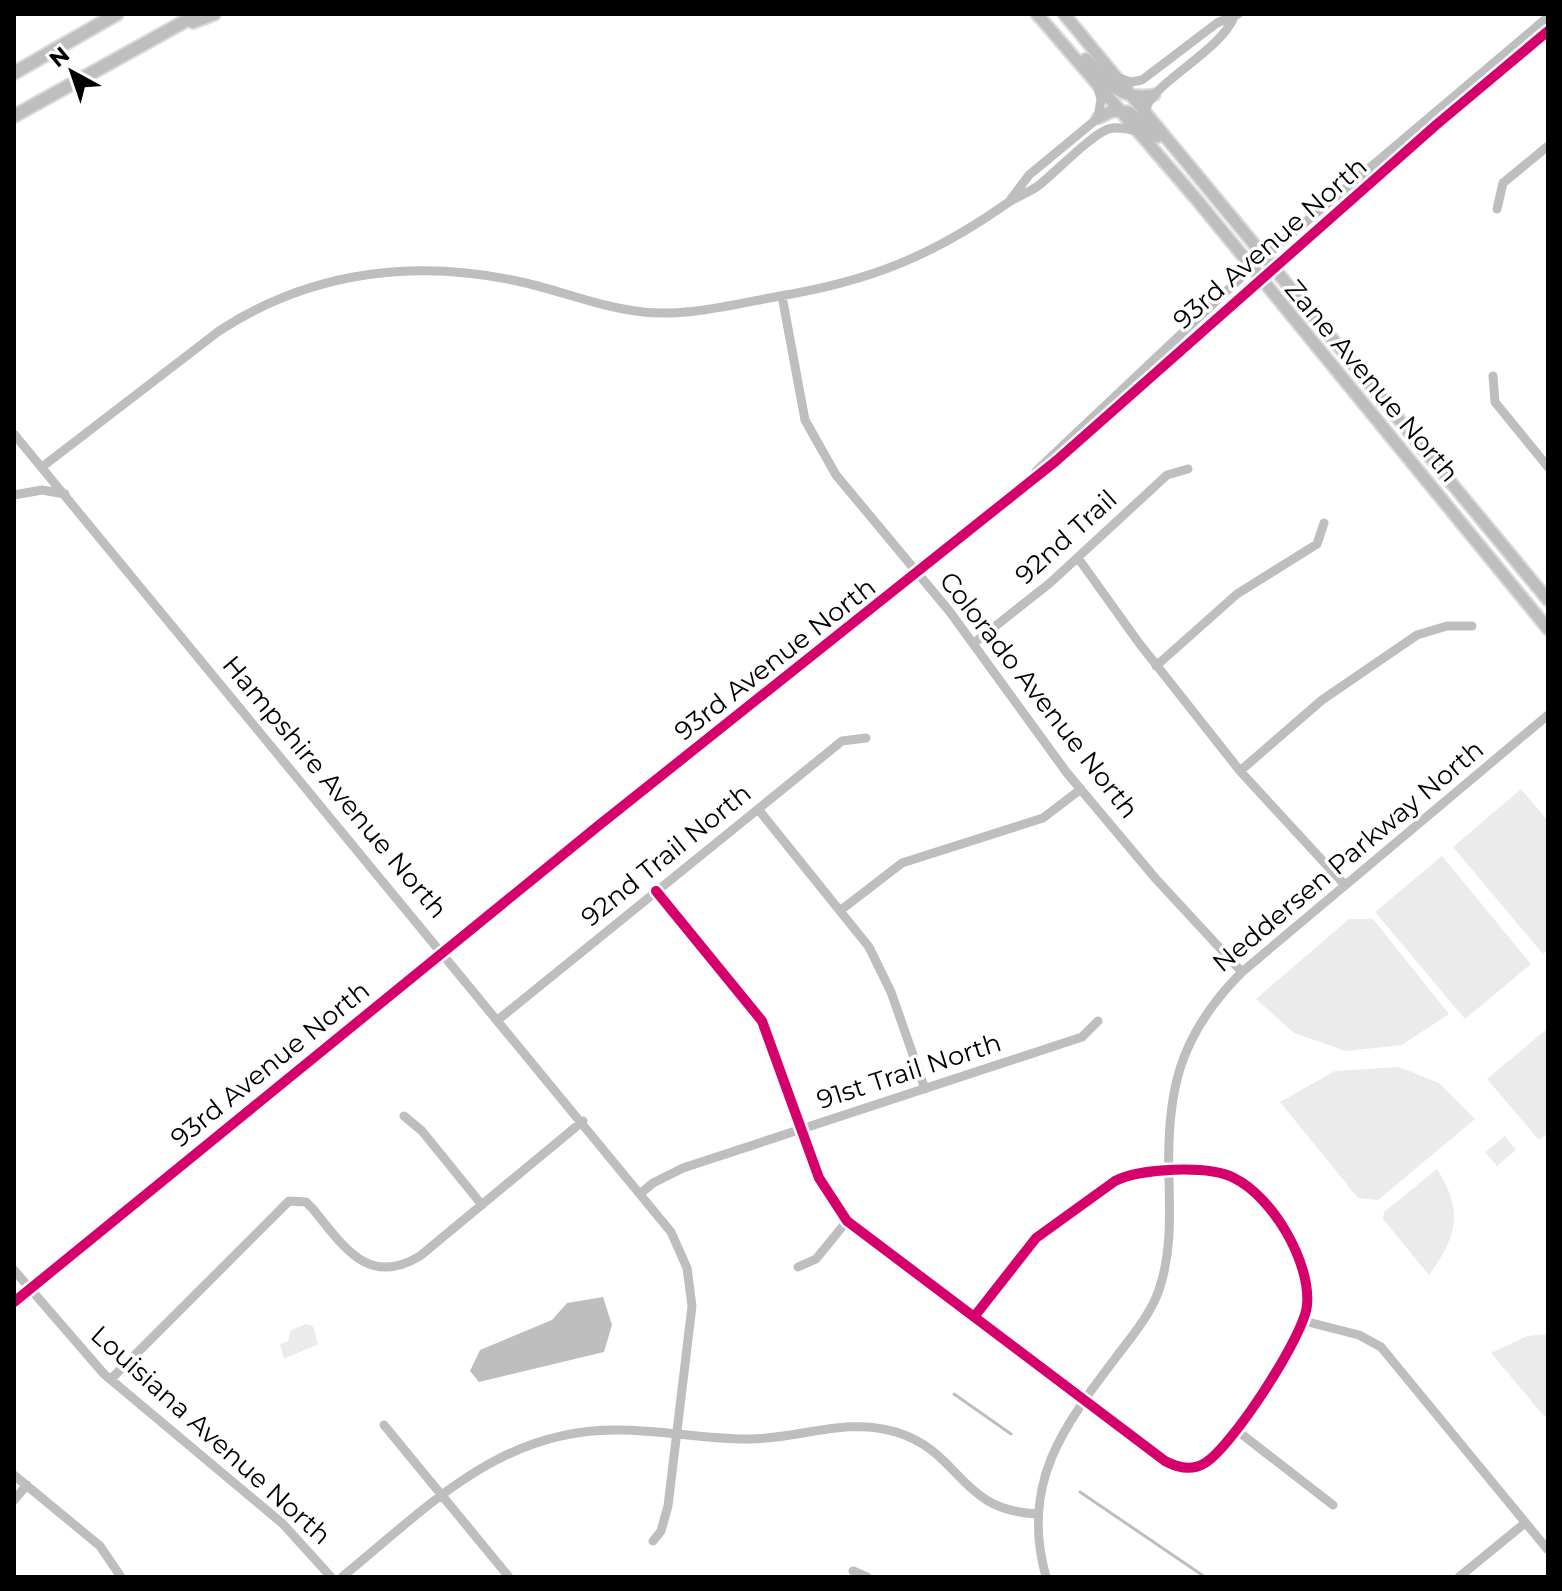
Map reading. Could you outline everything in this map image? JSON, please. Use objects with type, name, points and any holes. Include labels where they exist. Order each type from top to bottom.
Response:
[{"type":"highway","points":[[37,59],[105,14]]},
{"type":"highway","points":[[14,73],[117,14]]},
{"type":"highway","points":[[14,116],[142,42],[198,14]]},
{"type":"highway","points":[[142,42],[214,14]]},
{"type":"main road","name":"Zane Avenue North","points":[[1037,14],[1138,131],[1548,629]]},
{"type":"main road","points":[[1045,14],[1120,93],[1134,98],[1154,95]]},
{"type":"main road","name":"Zane Avenue North","points":[[1064,14],[1548,600]]},
{"type":"main road","points":[[1098,118],[1120,110],[1137,116],[1174,158],[1203,182]]},
{"type":"street","points":[[1116,76],[1131,82],[1142,80],[1193,45],[1217,23],[1236,15]]},
{"type":"street","points":[[1145,112],[1154,95],[1228,32],[1236,15]]},
{"type":"street","name":"93rd Avenue North","points":[[1021,489],[1044,462],[1250,269],[1548,17]]},
{"type":"street","name":"93rd Avenue North","points":[[14,1302],[1021,489],[1548,31]]},
{"type":"street","points":[[1009,202],[1029,175],[1098,118],[1101,99],[1096,82]]},
{"type":"street","points":[[42,467],[186,354],[246,313],[308,287],[345,277],[409,270],[485,274],[619,308],[655,313],[847,284],[917,259],[965,232],[1035,187],[1107,129],[1123,127],[1138,131]]},
{"type":"street","points":[[1497,209],[1503,183],[1548,146]]},
{"type":"street","name":"Colorado Avenue North","points":[[782,296],[805,420],[818,449],[974,643],[1081,789],[1156,879],[1242,972]]},
{"type":"street","points":[[1493,376],[1495,402],[1548,467]]},
{"type":"street","name":"Hampshire Avenue North","points":[[14,434],[583,1121],[671,1232],[687,1268],[690,1325],[668,1506],[661,1531],[653,1541]]},
{"type":"street","name":"92nd Trail","points":[[974,643],[1078,558],[1167,475],[1188,469]]},
{"type":"street","points":[[14,495],[42,490],[65,494]]},
{"type":"street","points":[[1156,666],[1237,594],[1317,544],[1324,523]]},
{"type":"street","points":[[1078,558],[1156,666],[1240,771],[1345,885]]},
{"type":"street","points":[[1240,771],[1322,700],[1417,635],[1447,626],[1472,626]]},
{"type":"street","name":"Neddersen Parkway North","points":[[1046,1577],[1038,1514],[1053,1450],[1084,1399],[1136,1332],[1158,1292],[1170,1238],[1169,1104],[1180,1062],[1211,1007],[1242,972],[1548,715]]},
{"type":"street","name":"92nd Trail North","points":[[499,1019],[842,741],[866,738]]},
{"type":"street","points":[[841,910],[902,863],[1043,818],[1081,789]]},
{"type":"street","points":[[758,809],[841,910],[881,969],[925,1089]]},
{"type":"street","points":[[656,891],[754,1008],[768,1037],[827,1195],[847,1221],[974,1317],[1175,1466],[1198,1467],[1216,1454],[1235,1429],[1286,1357],[1304,1321],[1307,1284],[1298,1252],[1244,1183],[1218,1172],[1127,1174],[1050,1226],[1024,1252],[974,1317]]},
{"type":"street","name":"91st Trail North","points":[[641,1193],[683,1168],[1082,1037],[1098,1021]]},
{"type":"street","points":[[404,1116],[422,1131],[482,1205]]},
{"type":"street","points":[[111,1379],[289,1201],[306,1202],[356,1258],[382,1268],[395,1268],[420,1256],[583,1121]]},
{"type":"street","points":[[798,1267],[816,1259],[847,1221]]},
{"type":"street","name":"Louisiana Avenue North","points":[[14,1270],[139,1407],[283,1524],[331,1577]]},
{"type":"street","points":[[1304,1321],[1359,1335],[1381,1347],[1548,1550]]},
{"type":"street","points":[[384,1425],[509,1577]]},
{"type":"street","points":[[342,1577],[494,1458],[554,1436],[617,1430],[716,1440],[758,1439],[844,1426],[873,1426],[912,1437],[929,1446],[974,1493],[995,1507],[1038,1514]]},
{"type":"street","points":[[1235,1429],[1333,1505]]},
{"type":"street","points":[[14,1475],[100,1546],[121,1577]]},
{"type":"street","points":[[14,1500],[27,1485]]},
{"type":"street","points":[[1459,1577],[1525,1523]]},
{"type":"street","points":[[853,1571],[867,1577]]},
{"type":"shaded area","points":[[1521,789],[1548,821],[1548,950],[1543,954],[1453,847]]},
{"type":"shaded area","points":[[1442,856],[1531,964],[1465,1019],[1375,912]]},
{"type":"shaded area","points":[[1349,919],[1373,919],[1449,1014],[1402,1045],[1346,1051],[1294,1033],[1256,999]]},
{"type":"shaded area","points":[[1548,1028],[1548,1133],[1539,1140],[1487,1079]]},
{"type":"shaded area","points":[[1399,1067],[1439,1083],[1475,1119],[1378,1200],[1358,1198],[1280,1102],[1335,1071]]},
{"type":"shaded area","points":[[1505,1136],[1516,1150],[1497,1166],[1485,1152]]},
{"type":"shaded area","points":[[1437,1169],[1451,1198],[1454,1224],[1446,1248],[1429,1275],[1383,1219],[1384,1212]]},
{"type":"shaded area","points":[[603,1297],[612,1325],[604,1352],[479,1382],[470,1371],[480,1350],[552,1320],[567,1303]]},
{"type":"shaded area","points":[[306,1324],[313,1326],[318,1344],[284,1359],[280,1344],[288,1341],[291,1330]]},
{"type":"shaded area","points":[[1548,1334],[1548,1416],[1544,1416],[1491,1353],[1527,1336]]},
{"type":"waterway","points":[[954,1394],[1011,1434]]},
{"type":"waterway","points":[[1080,1492],[1205,1577]]},
{"type":"cycle path","points":[[14,1302],[598,826],[1056,461],[1436,125],[1548,31]]},
{"type":"cycle path","points":[[656,891],[762,1021],[819,1178],[847,1221],[1165,1461],[1185,1468],[1195,1467],[1217,1453],[1232,1436],[1265,1390],[1294,1340],[1307,1305],[1307,1288],[1287,1233],[1275,1215],[1248,1187],[1234,1178],[1208,1171],[1157,1171],[1115,1181],[1036,1238],[974,1317]]}]
